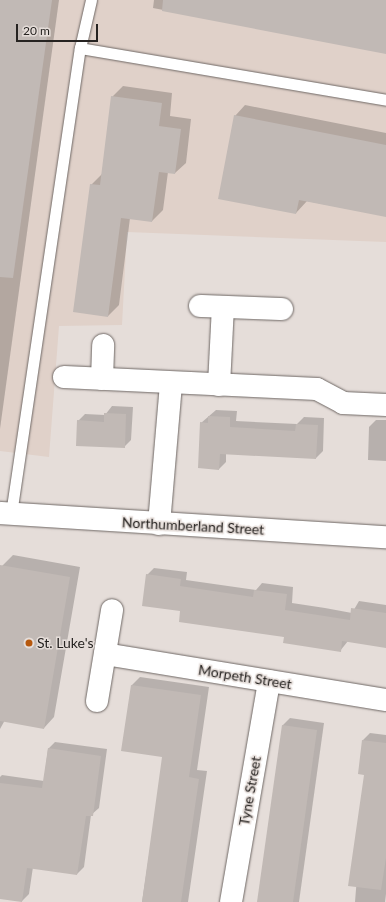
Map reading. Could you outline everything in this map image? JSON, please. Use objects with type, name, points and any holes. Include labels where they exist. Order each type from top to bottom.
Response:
[{"type":"street","points":[[200,306],[282,309]]},
{"type":"street","points":[[219,386],[223,307]]},
{"type":"street","points":[[102,380],[103,345]]},
{"type":"street","points":[[64,377],[171,384],[318,389],[343,403],[386,405]]},
{"type":"street","points":[[159,524],[171,384]]},
{"type":"street","name":"Northumberland Street","points":[[6,514],[386,537]]},
{"type":"street","points":[[97,701],[112,610]]},
{"type":"street","name":"Morpeth Street","points":[[105,654],[386,700]]},
{"type":"street","name":"Tyne Street","points":[[231,902],[269,681]]},
{"type":"lane","points":[[6,514],[80,48],[91,0]]},
{"type":"lane","points":[[80,48],[386,100]]},
{"type":"shaded area","points":[[0,0],[386,0],[386,242],[127,232],[122,325],[59,326],[49,457],[0,451]]},
{"type":"building","points":[[0,0],[52,0],[13,278],[0,277]]},
{"type":"building","points":[[163,0],[386,0],[386,54],[162,11]]},
{"type":"building","points":[[111,96],[162,103],[159,126],[181,129],[175,174],[159,172],[152,222],[121,218],[108,317],[73,312],[90,184],[100,185]]},
{"type":"building","points":[[234,115],[386,145],[386,217],[299,200],[296,214],[218,199]]},
{"type":"building","points":[[104,413],[126,414],[125,448],[76,446],[77,420],[104,422]]},
{"type":"building","points":[[208,416],[230,417],[230,427],[295,431],[296,424],[318,425],[316,459],[220,454],[219,470],[198,468],[200,422],[208,423]]},
{"type":"building","name":"St. Luke's","points":[[0,565],[70,577],[44,729],[0,721]]},
{"type":"building","points":[[146,574],[181,579],[180,586],[253,597],[254,590],[287,594],[285,610],[350,620],[351,608],[386,613],[386,648],[342,641],[341,652],[283,643],[284,637],[179,622],[180,611],[142,606]]},
{"type":"building","points":[[131,685],[201,695],[189,777],[199,779],[181,902],[142,902],[162,757],[121,751]]},
{"type":"building","points":[[282,725],[317,730],[293,902],[257,902]]},
{"type":"building","points":[[362,740],[386,743],[386,858],[381,890],[348,886],[364,775],[358,774]]},
{"type":"building","points":[[48,748],[101,756],[93,816],[86,816],[77,875],[27,868],[22,902],[0,899],[0,783],[42,788]]},
{"type":"place","name":"St. Luke's","points":[[29,643]]}]
